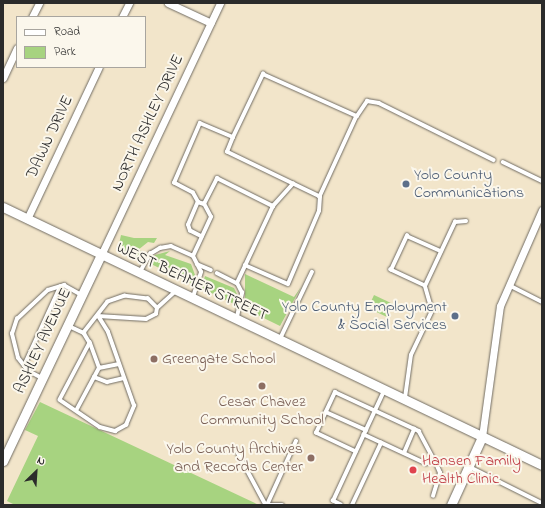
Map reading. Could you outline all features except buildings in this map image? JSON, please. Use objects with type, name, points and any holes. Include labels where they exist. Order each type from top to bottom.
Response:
[{"type":"street","points":[[32,16],[39,3]]},
{"type":"street","points":[[122,16],[129,3]]},
{"type":"street","points":[[168,3],[211,23]]},
{"type":"street","name":"NORTH ASHLEY DRIVE","points":[[101,255],[220,3]]},
{"type":"street","points":[[3,78],[16,50]]},
{"type":"street","name":"DAWN DRIVE","points":[[27,219],[99,68]]},
{"type":"street","name":"WEST BEAMER STREET","points":[[3,207],[542,465]]},
{"type":"street","points":[[452,505],[470,467],[482,436],[498,322],[507,284],[542,210]]},
{"type":"street","name":"ASHLEY AVENUE","points":[[3,461],[101,255]]},
{"type":"lane","points":[[320,197],[227,152],[233,137],[263,74],[357,116]]},
{"type":"lane","points":[[245,265],[288,284],[319,211],[320,197],[357,116],[367,101],[379,102],[494,160]]},
{"type":"lane","points":[[193,256],[211,217],[204,204],[198,202],[193,193],[174,183],[200,123],[233,137]]},
{"type":"lane","points":[[503,162],[542,181]]},
{"type":"lane","points":[[204,204],[217,178],[273,206]]},
{"type":"lane","points":[[237,283],[273,206],[293,184]]},
{"type":"lane","points":[[198,202],[188,225],[190,231],[202,237]]},
{"type":"lane","points":[[405,399],[411,356],[432,311],[425,286],[455,222],[466,221]]},
{"type":"lane","points":[[425,286],[391,270],[407,236],[441,251]]},
{"type":"lane","points":[[139,273],[150,254],[160,248],[171,246],[193,256],[201,272],[192,298]]},
{"type":"lane","points":[[197,264],[211,270]]},
{"type":"lane","points":[[279,340],[312,272]]},
{"type":"lane","points":[[217,273],[237,283],[242,293],[237,319]]},
{"type":"lane","points":[[507,284],[542,302]]},
{"type":"lane","points":[[42,379],[24,366],[12,334],[17,319],[48,290],[64,285],[82,295]]},
{"type":"lane","points":[[24,366],[60,287]]},
{"type":"lane","points":[[98,316],[146,319],[156,314],[158,308],[177,291]]},
{"type":"lane","points":[[84,333],[108,302],[125,296],[148,299],[158,308]]},
{"type":"lane","points":[[90,343],[60,400],[77,409],[84,418],[100,427],[115,431],[126,425],[134,406],[108,332],[98,316]]},
{"type":"lane","points":[[67,325],[84,333],[90,343],[99,368],[77,409]]},
{"type":"lane","points":[[99,368],[119,364]]},
{"type":"lane","points":[[94,377],[107,382],[124,378]]},
{"type":"lane","points":[[341,505],[332,503],[385,390]]},
{"type":"lane","points":[[356,452],[316,433],[335,392],[414,429],[435,461],[440,473],[433,496]]},
{"type":"lane","points":[[326,412],[366,430]]},
{"type":"lane","points":[[404,453],[414,429]]},
{"type":"lane","points":[[364,435],[426,464],[435,461]]},
{"type":"lane","points":[[267,505],[296,441]]},
{"type":"lane","points":[[352,505],[381,443]]},
{"type":"lane","points":[[236,449],[267,505]]},
{"type":"lane","points":[[470,467],[542,503]]},
{"type":"lane","points":[[267,505],[282,505]]},
{"type":"green space","points":[[121,235],[134,238],[157,238],[154,243],[148,242],[138,250],[145,252],[139,259],[118,249]]},
{"type":"green space","points":[[170,251],[165,255],[191,264],[195,275],[192,284],[149,263],[155,255]]},
{"type":"green space","points":[[245,274],[294,297],[301,287],[280,326],[245,309]]},
{"type":"green space","points":[[205,276],[234,288],[238,296],[236,305],[201,288]]},
{"type":"green space","points":[[374,295],[393,304],[387,317],[368,308]]},
{"type":"green space","points":[[40,402],[259,505],[15,505],[7,501],[38,436],[25,430]]},
{"type":"place","name":"Yolo County Communications","points":[[406,184]]},
{"type":"place","name":"Yolo County Employment & Social Services","points":[[455,316]]},
{"type":"place","name":"Greengate School","points":[[154,359]]},
{"type":"place","name":"Cesar Chavez Community School","points":[[262,386]]},
{"type":"place","name":"Yolo County Archives and Records Center","points":[[311,458]]},
{"type":"place","name":"Hansen Family Health Clinic","points":[[413,470]]}]
